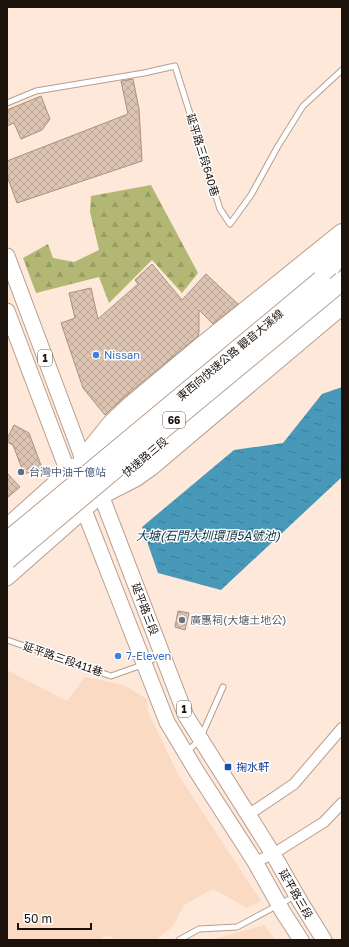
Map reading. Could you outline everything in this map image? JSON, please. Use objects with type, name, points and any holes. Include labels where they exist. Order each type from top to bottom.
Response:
[{"type":"highway","points":[[83,459],[112,423],[160,381],[342,233]]},
{"type":"highway","points":[[321,280],[342,252]]},
{"type":"highway","name":"東西向快速公路 觀音大溪線","points":[[7,541],[342,262]]},
{"type":"highway","name":"東西向快速公路 觀音大溪線","points":[[7,572],[157,434],[342,281]]},
{"type":"highway","points":[[101,495],[136,477],[150,467],[342,305]]},
{"type":"main road","name":"66","points":[[7,526],[83,459],[342,246]]},
{"type":"main road","name":"延平路三段","points":[[7,256],[83,459],[101,495],[186,716],[273,854],[324,940]]},
{"type":"main road","name":"快速路三段","points":[[7,572],[84,510],[342,294]]},
{"type":"main road","points":[[9,320],[30,318]]},
{"type":"main road","name":"延平路三段","points":[[9,320],[167,722],[255,862],[301,940]]},
{"type":"street","points":[[248,815],[294,784],[342,728]]},
{"type":"street","points":[[255,862],[273,854],[324,822],[342,803]]},
{"type":"lane","name":"延平路三段640巷","points":[[7,103],[36,91],[144,73],[175,66],[220,210],[230,224],[251,195],[278,146],[303,106],[342,70]]},
{"type":"lane","name":"延平路三段411巷","points":[[7,640],[111,676],[145,664],[162,654]]},
{"type":"lane","points":[[186,753],[200,739],[223,687]]},
{"type":"lane","points":[[179,940],[199,929],[237,927],[296,895]]},
{"type":"shaded area","points":[[7,670],[67,701],[85,677],[124,685],[147,699],[148,712],[179,776],[261,901],[247,908],[213,889],[184,905],[173,926],[156,940],[116,940],[110,936],[103,937],[101,940],[7,940]]},
{"type":"shaded area","points":[[264,925],[276,940],[211,940]]},
{"type":"green space","points":[[151,185],[198,273],[182,293],[152,260],[109,303],[99,277],[36,293],[23,258],[48,244],[53,258],[74,262],[99,250],[90,212],[91,196]]},
{"type":"water","name":"大塘(石門大圳環頂5A號池)","points":[[342,387],[342,477],[221,590],[158,573],[142,527],[234,450],[283,443],[322,394]]},
{"type":"building","points":[[133,79],[139,109],[142,161],[17,203],[7,176],[7,161],[128,114],[121,81]]},
{"type":"building","points":[[41,96],[50,119],[42,130],[21,139],[14,123],[7,126],[7,110]]},
{"type":"building","points":[[152,264],[182,300],[206,274],[238,304],[213,324],[199,310],[198,336],[105,415],[83,388],[61,323],[75,318],[69,293],[91,288],[98,319],[138,284],[135,280]]},
{"type":"building","points":[[14,425],[29,433],[42,468],[24,474],[13,445],[7,442]]},
{"type":"building","points":[[7,473],[20,487],[7,498]]},
{"type":"building","name":"廣惠祠(大塘土地公)","points":[[178,611],[189,613],[185,630],[175,627]]},
{"type":"place","name":"Nissan","points":[[96,355]]},
{"type":"place","name":"台灣中油千億站","points":[[21,472]]},
{"type":"place","name":"廣惠祠(大塘土地公)","points":[[182,620]]},
{"type":"place","name":"7-Eleven","points":[[118,656]]},
{"type":"place","name":"掬水軒","points":[[228,767]]}]
